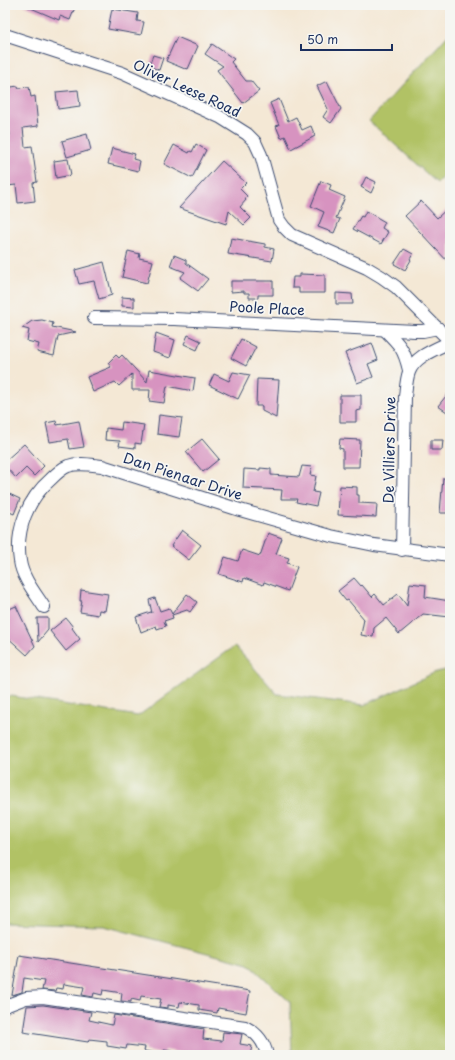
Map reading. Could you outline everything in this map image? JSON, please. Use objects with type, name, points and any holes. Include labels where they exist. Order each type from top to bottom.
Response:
[{"type":"street","name":"Oliver Leese Road","points":[[5,35],[122,73],[220,117],[234,125],[255,142],[261,154],[278,220],[284,227],[297,238],[367,268],[382,277],[396,287],[438,328],[450,342]]},
{"type":"street","name":"Poole Place","points":[[94,318],[174,319],[385,330],[423,331],[438,328]]},
{"type":"street","points":[[385,330],[400,344],[405,354],[409,370]]},
{"type":"street","points":[[409,370],[423,356],[450,342]]},
{"type":"street","name":"De Villiers Drive","points":[[402,550],[405,397],[406,380],[409,370]]},
{"type":"street","name":"Dan Pienaar Drive","points":[[44,606],[27,579],[20,562],[18,541],[23,521],[30,505],[41,488],[55,475],[68,466],[83,464],[102,466],[240,510],[345,539],[402,550],[450,555]]},
{"type":"street","points":[[5,1006],[26,998],[43,997],[245,1027],[255,1032],[260,1038],[267,1055]]},
{"type":"green space","points":[[450,33],[450,169],[437,183],[369,121]]},
{"type":"green space","points":[[235,646],[277,694],[364,705],[436,672],[450,669],[450,1055],[292,1055],[290,1002],[249,964],[104,926],[5,923],[5,697],[11,696],[138,716]]},
{"type":"building","points":[[24,5],[76,5],[70,20],[60,16],[59,20]]},
{"type":"building","points":[[112,9],[138,13],[137,21],[144,22],[141,35],[108,29]]},
{"type":"building","points":[[177,37],[198,46],[188,69],[166,61]]},
{"type":"building","points":[[212,44],[234,59],[231,62],[246,81],[251,81],[259,91],[243,103],[217,70],[223,66],[205,54]]},
{"type":"building","points":[[153,55],[163,58],[159,70],[149,66]]},
{"type":"building","points":[[327,81],[341,109],[331,123],[323,117],[328,109],[317,86]]},
{"type":"building","points":[[18,86],[18,88],[29,87],[31,97],[35,96],[38,126],[23,128],[25,147],[32,146],[37,182],[33,183],[35,201],[18,203],[16,185],[7,186],[5,170],[5,135],[10,135],[7,112],[5,112],[5,88]]},
{"type":"building","points":[[78,90],[80,106],[58,109],[56,92]]},
{"type":"building","points":[[279,99],[288,121],[296,117],[302,130],[311,126],[315,136],[291,149],[285,136],[281,138],[276,126],[279,125],[270,103]]},
{"type":"building","points":[[87,134],[91,150],[67,157],[62,141]]},
{"type":"building","points":[[196,144],[206,150],[192,178],[164,164],[174,145],[189,153],[190,151],[192,152]]},
{"type":"building","points":[[112,148],[135,154],[133,159],[140,161],[138,171],[108,164]]},
{"type":"building","points":[[68,159],[71,175],[56,178],[54,161]]},
{"type":"building","points":[[222,161],[246,183],[240,189],[247,196],[245,199],[246,200],[240,207],[251,218],[244,225],[229,211],[226,224],[179,208]]},
{"type":"building","points":[[366,177],[376,182],[371,193],[361,187]]},
{"type":"building","points":[[321,181],[331,185],[329,190],[345,197],[336,218],[340,219],[334,233],[318,227],[324,212],[311,206]]},
{"type":"building","points":[[421,201],[437,218],[450,206],[450,264],[405,216]]},
{"type":"building","points":[[366,211],[385,222],[382,228],[388,232],[381,244],[353,229]]},
{"type":"building","points":[[231,238],[265,244],[265,247],[274,249],[272,261],[228,254]]},
{"type":"building","points":[[404,249],[413,254],[405,270],[394,264]]},
{"type":"building","points":[[128,251],[140,254],[139,258],[153,261],[147,283],[122,277]]},
{"type":"building","points":[[174,255],[186,260],[186,263],[208,279],[198,291],[180,278],[185,272],[170,266]]},
{"type":"building","points":[[104,262],[112,295],[99,299],[94,281],[79,284],[75,270]]},
{"type":"building","points":[[300,274],[325,275],[325,293],[299,293],[299,288],[292,288],[293,277],[300,277]]},
{"type":"building","points":[[231,281],[273,281],[273,295],[258,295],[258,298],[249,298],[249,293],[244,293],[244,291],[231,292]]},
{"type":"building","points":[[336,293],[352,294],[353,304],[336,304]]},
{"type":"building","points":[[122,297],[134,298],[134,307],[122,306]]},
{"type":"building","points":[[42,320],[53,323],[52,327],[76,332],[58,336],[54,356],[37,352],[39,344],[27,341],[29,330],[22,328],[32,321]]},
{"type":"building","points":[[156,333],[175,340],[170,358],[153,352]]},
{"type":"building","points":[[188,335],[201,341],[197,350],[184,344]]},
{"type":"building","points":[[241,339],[256,347],[246,366],[231,358]]},
{"type":"building","points":[[372,343],[378,360],[368,364],[373,377],[357,383],[345,353]]},
{"type":"building","points":[[116,355],[119,358],[122,355],[147,382],[149,370],[195,378],[193,391],[167,386],[164,403],[149,401],[150,390],[132,390],[132,374],[119,386],[115,382],[93,392],[87,377],[111,367],[108,363]]},
{"type":"building","points":[[233,372],[250,375],[238,399],[209,385],[214,374],[229,381]]},
{"type":"building","points":[[257,379],[279,380],[276,418],[262,411],[262,406],[256,406]]},
{"type":"building","points":[[450,391],[450,414],[438,406]]},
{"type":"building","points":[[340,395],[361,395],[361,410],[356,411],[356,422],[340,422]]},
{"type":"building","points":[[159,415],[182,418],[179,437],[157,434]]},
{"type":"building","points":[[56,421],[57,425],[79,421],[84,447],[70,449],[68,439],[50,442],[46,423]]},
{"type":"building","points":[[122,422],[144,425],[141,444],[135,443],[135,448],[119,446],[120,441],[105,440],[106,428],[121,430]]},
{"type":"building","points":[[202,439],[219,459],[203,472],[186,452]]},
{"type":"building","points":[[340,439],[360,440],[359,467],[343,467],[343,449],[339,448]]},
{"type":"building","points":[[431,440],[443,440],[442,450],[431,450]]},
{"type":"building","points":[[24,444],[44,466],[34,476],[26,468],[16,478],[5,466],[5,461]]},
{"type":"building","points":[[302,466],[312,467],[310,475],[316,476],[313,492],[319,493],[316,506],[296,502],[297,499],[281,499],[282,490],[243,488],[244,469],[271,469],[271,475],[299,477]]},
{"type":"building","points":[[443,478],[450,478],[450,513],[440,513]]},
{"type":"building","points":[[340,486],[357,487],[359,503],[377,504],[376,517],[338,515]]},
{"type":"building","points":[[5,492],[20,499],[14,514],[5,510]]},
{"type":"building","points":[[182,530],[201,545],[189,560],[171,546]]},
{"type":"building","points":[[268,533],[282,538],[276,554],[289,558],[287,563],[297,567],[288,591],[264,582],[263,585],[244,578],[243,582],[219,574],[225,557],[238,561],[242,550],[260,556]]},
{"type":"building","points":[[354,578],[372,597],[375,594],[384,605],[398,594],[407,606],[410,583],[426,585],[425,597],[450,601],[450,617],[423,614],[399,634],[386,618],[374,628],[373,637],[361,635],[364,619],[348,600],[346,601],[338,591]]},
{"type":"building","points":[[81,590],[108,594],[105,611],[99,610],[98,615],[80,612],[82,601],[80,601]]},
{"type":"building","points":[[187,594],[197,602],[190,612],[187,610],[172,615],[173,618],[164,621],[166,626],[157,629],[156,626],[141,632],[136,617],[151,612],[152,613],[149,600],[155,598],[160,611],[169,608],[172,614]]},
{"type":"building","points":[[16,606],[35,646],[27,655],[5,635],[5,611]]},
{"type":"building","points":[[37,618],[48,618],[48,630],[38,642]]},
{"type":"building","points":[[66,618],[80,639],[66,651],[50,631]]},
{"type":"building","points":[[19,955],[250,991],[246,1013],[218,1008],[217,1013],[199,1010],[199,1005],[180,1002],[179,1007],[168,1005],[168,1008],[159,1007],[161,999],[141,996],[140,1001],[131,999],[131,1002],[121,1001],[122,993],[103,990],[102,995],[94,993],[93,997],[82,995],[84,987],[64,984],[63,989],[56,988],[55,991],[42,990],[44,981],[24,978],[22,992],[12,995]]},
{"type":"building","points":[[43,1005],[91,1012],[89,1020],[112,1025],[114,1015],[204,1029],[203,1039],[222,1041],[223,1032],[242,1034],[240,1044],[252,1046],[250,1055],[183,1055],[183,1053],[164,1050],[164,1054],[144,1051],[145,1047],[127,1045],[126,1049],[107,1046],[107,1041],[89,1039],[88,1042],[23,1032],[27,1006]]}]
